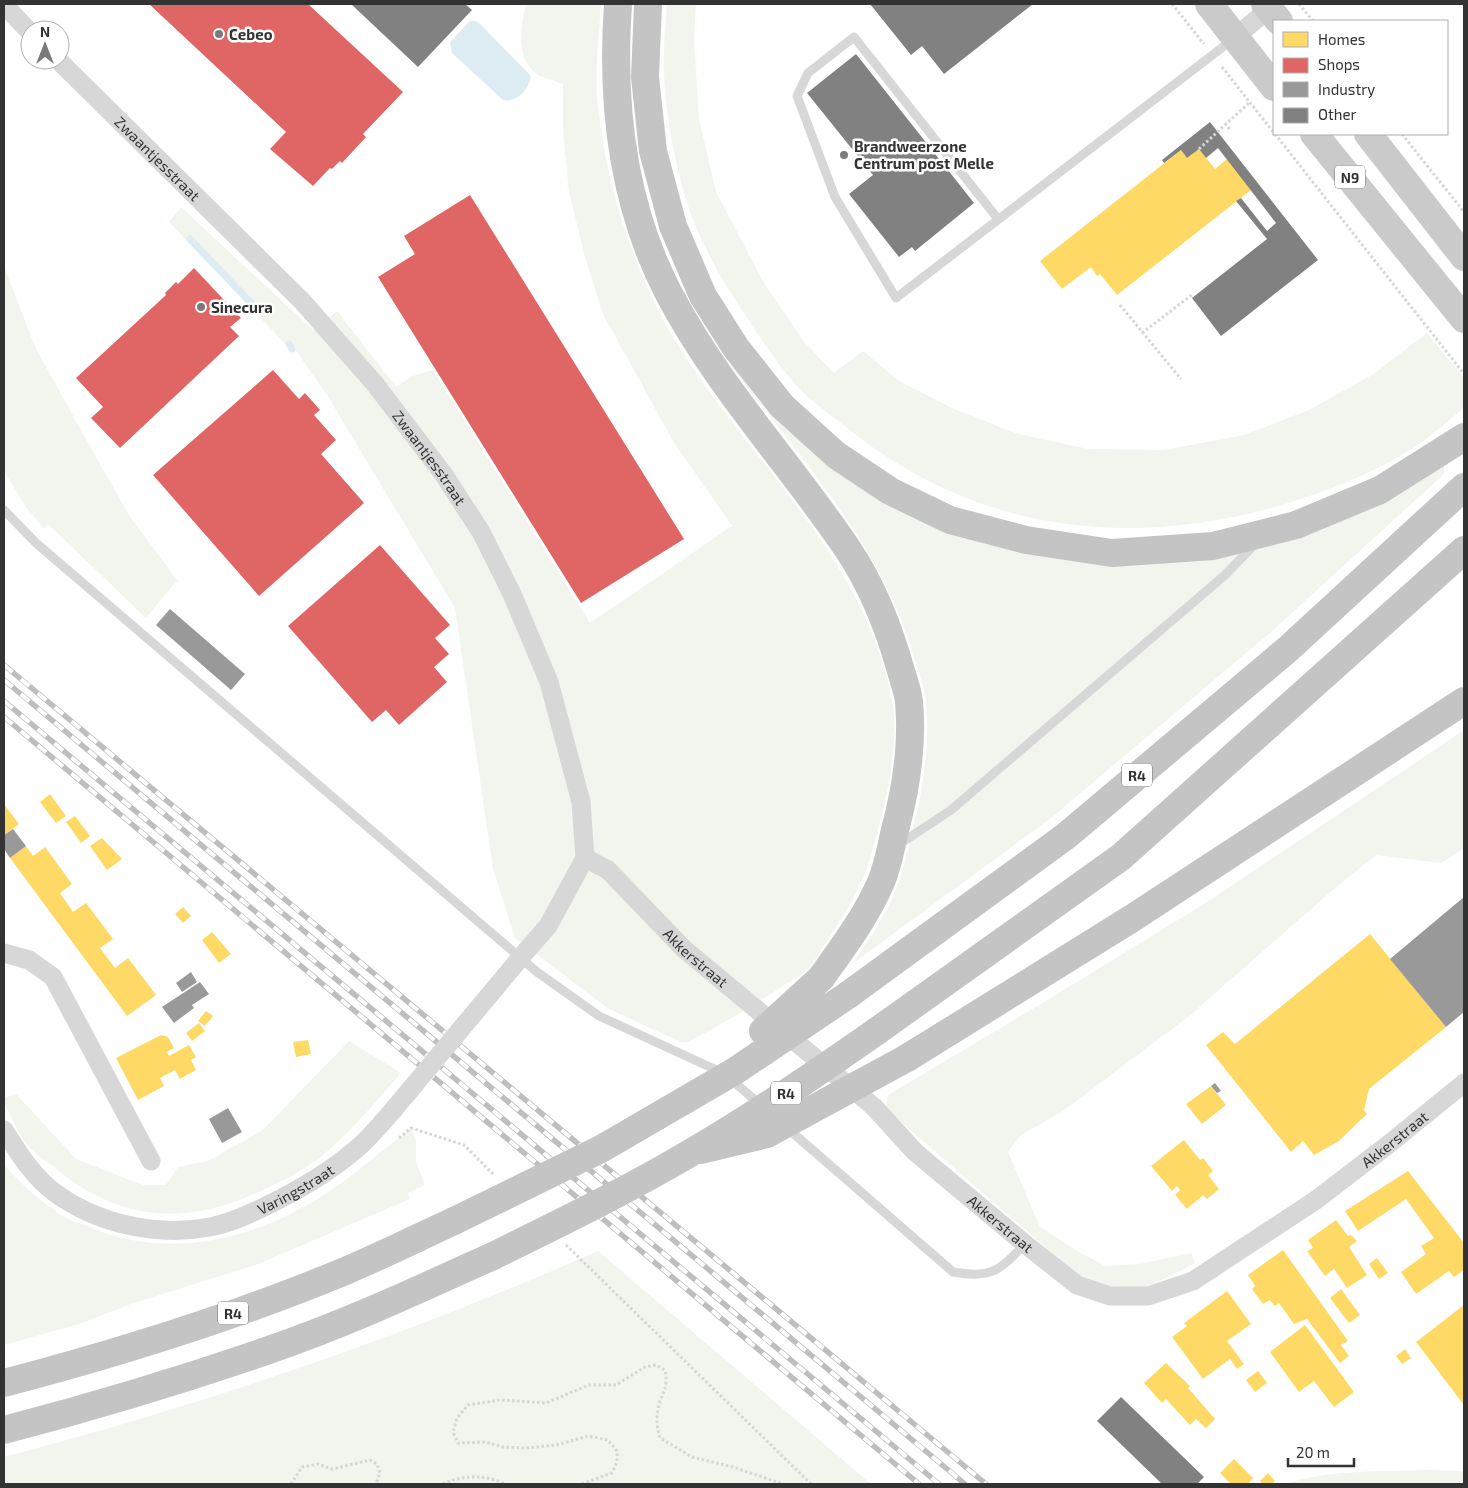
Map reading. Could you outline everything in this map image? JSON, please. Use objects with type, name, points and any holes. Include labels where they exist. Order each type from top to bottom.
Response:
[{"type":"highway","points":[[618,4],[614,66],[616,103],[622,147],[641,229],[664,283],[718,378],[849,550],[877,602],[890,634],[909,699],[910,730],[904,793],[882,881],[861,922],[821,978],[762,1031],[735,1071]]},
{"type":"highway","points":[[648,4],[644,77],[653,152],[673,226],[703,296],[736,348],[782,406],[836,455],[890,491],[950,520],[1026,540],[1112,553],[1213,546],[1296,526],[1380,490],[1464,437]]},
{"type":"highway","name":"R4","points":[[4,1383],[60,1368],[237,1312],[343,1272],[454,1221],[601,1149],[735,1071],[848,995],[1066,836],[1288,649],[1464,487]]},
{"type":"highway","name":"R4","points":[[4,1430],[99,1405],[267,1351],[380,1307],[493,1256],[594,1206],[692,1152],[812,1077],[1121,857],[1464,550]]},
{"type":"highway","points":[[692,1152],[767,1134],[907,1058],[1131,918],[1464,701]]},
{"type":"main road","points":[[1209,4],[1235,37],[1266,92]]},
{"type":"main road","name":"N9","points":[[1315,135],[1398,235],[1464,319]]},
{"type":"main road","name":"N9","points":[[1369,135],[1464,256]]},
{"type":"main road","points":[[1398,235],[1426,253],[1464,300]]},
{"type":"street","points":[[4,5],[20,22]]},
{"type":"street","points":[[1235,37],[1271,11]]},
{"type":"street","name":"Zwaantjesstraat","points":[[68,70],[302,301],[375,384],[444,475],[485,541],[512,594],[549,682],[581,802],[585,858]]},
{"type":"street","name":"Varingstraat","points":[[4,1130],[25,1162],[54,1192],[90,1212],[123,1225],[179,1230],[195,1229],[210,1227],[247,1216],[297,1191],[337,1165],[362,1144],[548,926],[585,858]]},
{"type":"street","name":"Akkerstraat","points":[[585,858],[608,870],[684,949],[874,1107],[915,1152],[1025,1244],[1077,1285],[1110,1296],[1148,1296],[1193,1281],[1316,1200],[1464,1083]]},
{"type":"street","points":[[4,953],[28,960],[53,977],[151,1160]]},
{"type":"lane","points":[[998,219],[854,37],[808,73],[796,96],[835,197],[896,298],[1235,37]]},
{"type":"lane","points":[[4,510],[36,543],[537,972],[599,1016],[723,1072],[953,1272],[975,1276],[990,1274],[1007,1262],[1025,1244]]},
{"type":"lane","points":[[890,850],[951,810],[1225,575],[1267,532]]},
{"type":"path","points":[[1299,4],[1312,20]]},
{"type":"path","points":[[1199,149],[1225,123],[1266,92]]},
{"type":"path","points":[[1225,123],[1231,131]]},
{"type":"path","points":[[1276,135],[1464,374]]},
{"type":"path","points":[[1403,135],[1464,212]]},
{"type":"path","points":[[1142,333],[1193,294]]},
{"type":"path","points":[[1120,305],[1181,379]]},
{"type":"path","points":[[411,1128],[464,1145],[499,1180]]},
{"type":"path","points":[[563,1242],[811,1484]]},
{"type":"path","points":[[582,1484],[612,1473],[618,1462],[618,1451],[608,1440],[588,1436],[557,1446],[526,1448],[504,1447],[485,1442],[458,1442],[453,1432],[457,1418],[468,1405],[500,1400],[546,1403],[589,1385],[616,1385],[646,1367],[656,1365],[665,1370],[668,1382],[658,1408],[656,1425],[660,1438],[692,1457],[733,1467],[783,1484]]},
{"type":"path","points":[[291,1484],[302,1467],[318,1464],[332,1469],[370,1460],[377,1464],[380,1473],[376,1484]]},
{"type":"path","points":[[443,1484],[467,1477],[486,1477],[504,1484]]},
{"type":"shaded area","points":[[526,4],[601,4],[596,81],[601,132],[617,205],[642,275],[652,298],[681,349],[714,398],[821,540],[851,590],[876,643],[892,700],[894,747],[886,796],[870,860],[844,915],[810,967],[803,973],[744,1011],[688,1042],[681,1042],[609,1009],[515,938],[493,869],[455,608],[327,395],[297,352],[294,348],[291,350],[169,222],[181,207],[313,330],[337,311],[396,387],[413,376],[433,370],[590,623],[732,526],[673,441],[603,314],[584,254],[569,191],[563,131],[563,84],[540,76],[526,62],[521,43],[521,33]]},
{"type":"shaded area","points":[[667,4],[696,4],[694,40],[699,119],[716,192],[765,285],[805,343],[834,373],[863,351],[899,381],[952,408],[1015,433],[1088,449],[1164,450],[1244,435],[1309,410],[1372,375],[1427,333],[1464,378],[1464,408],[1413,448],[1362,475],[1333,488],[1288,503],[1229,518],[1171,526],[1113,528],[1056,522],[1001,510],[947,490],[896,462],[846,427],[802,392],[766,346],[718,272],[686,201],[672,139],[664,81]]},
{"type":"shaded area","points":[[470,21],[479,23],[531,76],[528,86],[522,94],[513,99],[503,100],[452,53],[450,42]]},
{"type":"shaded area","points":[[4,266],[35,347],[130,517],[178,581],[146,618],[48,524],[44,529],[26,507],[4,471]]},
{"type":"shaded area","points":[[726,355],[946,531],[1214,557],[1444,463],[1444,474],[1272,631],[1051,818],[852,964],[883,917],[905,863],[918,809],[926,761],[927,713],[924,692],[900,616],[882,578],[861,541],[811,470],[732,368]]},
{"type":"shaded area","points":[[1464,730],[1464,848],[1441,863],[1376,855],[1334,889],[1188,1017],[1063,1111],[1020,1136],[1008,1152],[1040,1227],[1074,1249],[1105,1266],[1140,1264],[1191,1253],[1195,1263],[1159,1281],[1130,1289],[1115,1287],[1079,1276],[886,1109],[888,1095],[1212,899]]},
{"type":"shaded area","points":[[349,1041],[401,1073],[354,1126],[334,1146],[317,1159],[278,1183],[242,1199],[214,1208],[186,1213],[159,1213],[132,1209],[106,1200],[80,1186],[31,1149],[24,1141],[4,1102],[4,1097],[17,1095],[76,1159],[143,1185],[166,1185],[178,1167],[208,1161],[263,1130]]},
{"type":"shaded area","points":[[411,1128],[416,1141],[416,1162],[425,1185],[408,1193],[410,1199],[258,1264],[131,1304],[79,1324],[4,1345],[4,1165],[38,1198],[67,1219],[119,1237],[149,1243],[180,1244],[210,1241],[240,1234],[269,1224],[297,1211],[324,1195],[357,1171]]},
{"type":"shaded area","points":[[598,1251],[871,1484],[4,1484],[4,1457],[155,1414],[305,1366],[453,1312]]},
{"type":"shaded area","points":[[1428,1470],[1464,1471],[1464,1484],[1285,1484],[1302,1479],[1338,1474]]},
{"type":"building: Homes","points":[[1199,149],[1215,169],[1227,159],[1251,190],[1117,295],[1100,274],[1097,276],[1091,267],[1062,289],[1040,261],[1181,150],[1187,158]]},
{"type":"building: Homes","points":[[50,794],[66,816],[56,823],[40,802]]},
{"type":"building: Homes","points":[[4,804],[19,824],[4,835]]},
{"type":"building: Homes","points":[[75,816],[90,836],[81,843],[66,822]]},
{"type":"building: Homes","points":[[102,838],[122,859],[107,870],[90,846]]},
{"type":"building: Homes","points":[[26,846],[33,856],[45,847],[72,884],[60,893],[73,912],[86,903],[113,939],[100,948],[115,968],[128,958],[156,995],[127,1016],[10,858]]},
{"type":"building: Homes","points":[[183,907],[191,916],[183,923],[175,914]]},
{"type":"building: Homes","points":[[212,932],[231,954],[219,963],[202,940]]},
{"type":"building: Homes","points":[[1370,934],[1446,1027],[1369,1089],[1364,1110],[1367,1114],[1339,1141],[1314,1155],[1303,1141],[1291,1152],[1206,1045],[1223,1032],[1235,1044]]},
{"type":"building: Homes","points":[[206,1011],[213,1016],[205,1026],[198,1021]]},
{"type":"building: Homes","points":[[199,1023],[205,1031],[192,1041],[186,1033]]},
{"type":"building: Homes","points":[[161,1035],[168,1037],[174,1048],[167,1052],[169,1056],[189,1045],[196,1057],[191,1060],[196,1070],[180,1079],[175,1070],[160,1078],[164,1086],[138,1100],[116,1058]]},
{"type":"building: Homes","points":[[308,1040],[311,1054],[296,1057],[293,1042]]},
{"type":"building: Homes","points":[[1211,1086],[1226,1105],[1202,1124],[1186,1104]]},
{"type":"building: Homes","points":[[1184,1140],[1200,1160],[1203,1158],[1213,1171],[1208,1175],[1219,1189],[1207,1199],[1203,1195],[1187,1209],[1175,1195],[1180,1190],[1177,1186],[1172,1191],[1151,1166]]},
{"type":"building: Homes","points":[[1408,1171],[1464,1243],[1464,1270],[1454,1277],[1449,1271],[1416,1294],[1401,1272],[1426,1254],[1421,1246],[1434,1238],[1406,1199],[1358,1231],[1345,1211]]},
{"type":"building: Homes","points":[[1336,1220],[1348,1236],[1351,1235],[1357,1241],[1349,1247],[1367,1275],[1347,1288],[1334,1269],[1325,1276],[1307,1251],[1313,1248],[1308,1240]]},
{"type":"building: Homes","points":[[1283,1250],[1348,1341],[1341,1345],[1349,1356],[1340,1363],[1307,1319],[1294,1324],[1279,1303],[1275,1306],[1270,1300],[1263,1304],[1252,1289],[1255,1286],[1248,1275]]},
{"type":"building: Homes","points":[[1377,1258],[1388,1273],[1379,1279],[1369,1264]]},
{"type":"building: Homes","points":[[1341,1289],[1360,1315],[1349,1323],[1330,1298]]},
{"type":"building: Homes","points":[[1227,1291],[1251,1324],[1227,1341],[1244,1364],[1237,1369],[1230,1359],[1203,1379],[1172,1337],[1187,1326],[1184,1323]]},
{"type":"building: Homes","points":[[1464,1305],[1464,1405],[1416,1342]]},
{"type":"building: Homes","points":[[1305,1325],[1354,1392],[1334,1407],[1314,1381],[1299,1392],[1270,1352]]},
{"type":"building: Homes","points":[[1405,1349],[1411,1358],[1402,1364],[1396,1356]]},
{"type":"building: Homes","points":[[1166,1363],[1190,1386],[1188,1388],[1215,1419],[1206,1428],[1196,1419],[1190,1425],[1166,1399],[1162,1403],[1144,1383]]},
{"type":"building: Homes","points":[[1258,1371],[1267,1383],[1255,1392],[1246,1380]]},
{"type":"building: Homes","points":[[1234,1459],[1253,1478],[1248,1484],[1231,1484],[1220,1473]]},
{"type":"building: Homes","points":[[1268,1473],[1275,1481],[1272,1484],[1262,1484],[1260,1481]]},
{"type":"building: Shops","points":[[149,4],[308,4],[403,92],[363,134],[366,137],[342,163],[340,161],[332,169],[330,168],[313,186],[270,149],[286,132]]},
{"type":"building: Shops","points":[[470,195],[684,539],[581,603],[378,277],[415,254],[404,236]]},
{"type":"building: Shops","points":[[194,268],[241,318],[230,327],[239,336],[120,448],[91,418],[103,407],[76,378],[166,295],[165,293],[176,282],[178,284]]},
{"type":"building: Shops","points":[[273,370],[299,399],[305,393],[320,410],[314,415],[336,440],[321,454],[364,503],[259,596],[153,475]]},
{"type":"building: Shops","points":[[380,545],[450,625],[435,638],[449,654],[434,667],[447,682],[399,725],[386,710],[372,722],[288,626]]},
{"type":"building: Industry","points":[[170,609],[245,674],[231,690],[156,625]]},
{"type":"building: Industry","points":[[13,829],[26,846],[10,858],[4,849],[4,835]]},
{"type":"building: Industry","points":[[1464,897],[1464,1012],[1446,1027],[1390,959]]},
{"type":"building: Industry","points":[[191,972],[197,982],[182,992],[176,983]]},
{"type":"building: Industry","points":[[200,982],[209,994],[192,1005],[194,1008],[174,1023],[162,1007]]},
{"type":"building: Industry","points":[[1215,1083],[1221,1091],[1217,1093],[1211,1086]]},
{"type":"building: Industry","points":[[228,1108],[242,1132],[222,1143],[209,1119]]},
{"type":"building: Other","points":[[351,4],[465,4],[472,10],[418,67]]},
{"type":"building: Other","points":[[870,4],[1033,4],[944,74],[922,46],[911,55]]},
{"type":"building: Other","points":[[856,54],[974,203],[915,251],[912,247],[899,257],[849,194],[873,175],[807,93]]},
{"type":"building: Other","points":[[1210,122],[1318,260],[1221,336],[1192,298],[1267,239],[1236,201],[1241,198],[1267,231],[1276,223],[1218,148],[1206,158],[1199,149],[1187,158],[1181,150],[1164,163],[1162,160]]},
{"type":"building: Other","points":[[1121,1397],[1204,1477],[1197,1484],[1162,1484],[1097,1421]]},
{"type":"waterway","points":[[190,239],[255,307]]},
{"type":"waterway","points":[[289,344],[292,349]]},
{"type":"railway","points":[[4,665],[986,1484]]},
{"type":"railway","points":[[4,680],[965,1484]]},
{"type":"railway","points":[[4,701],[939,1484]]},
{"type":"railway","points":[[4,717],[919,1484]]},
{"type":"place","name":"Cebeo","points":[[219,34]]},
{"type":"place","name":"Brandweerzone Centrum post Melle","points":[[844,155]]},
{"type":"place","name":"Sinecura","points":[[201,307]]}]
